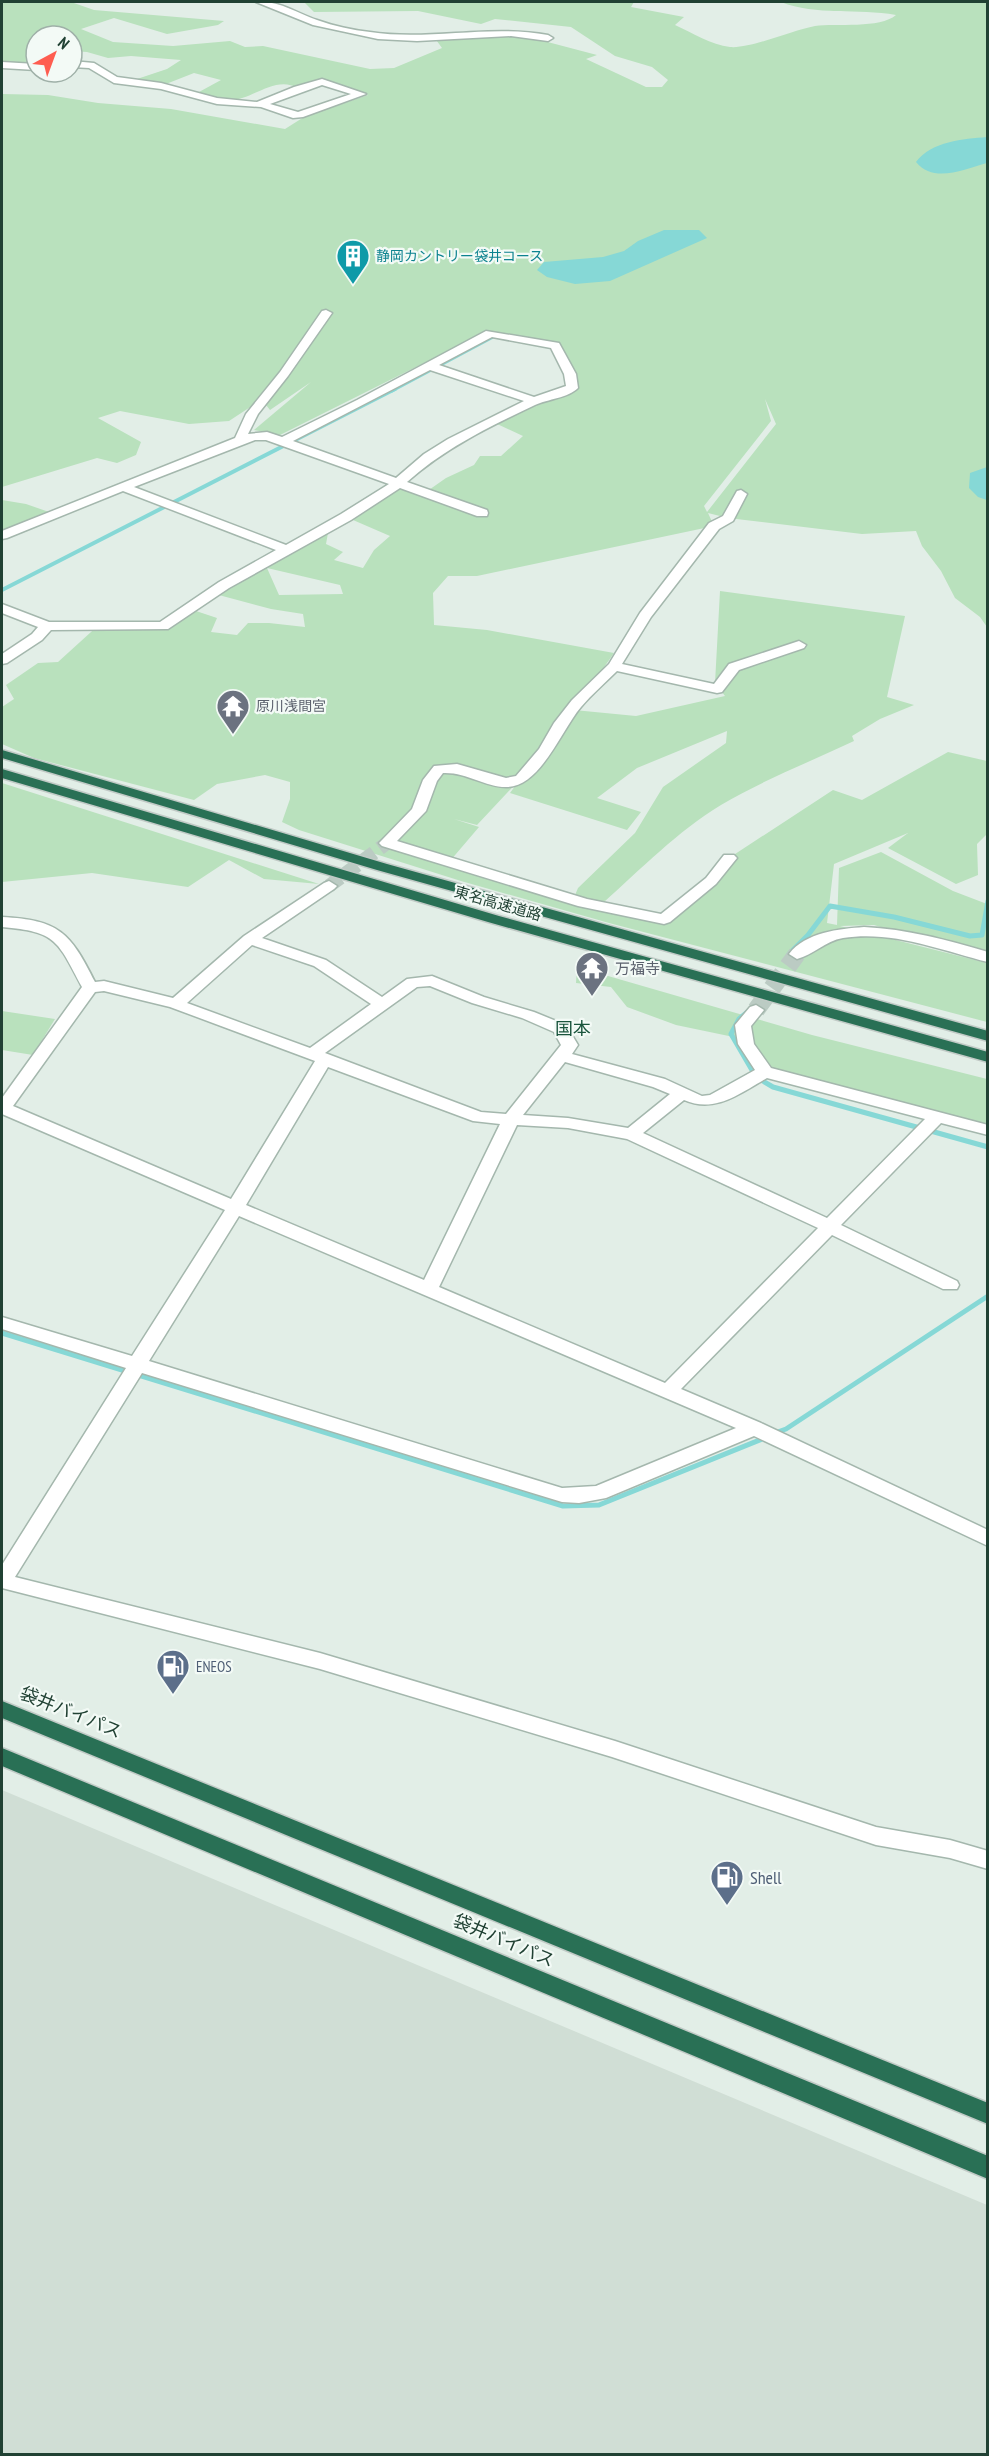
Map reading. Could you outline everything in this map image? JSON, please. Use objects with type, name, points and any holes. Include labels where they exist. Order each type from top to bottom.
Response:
[{"type":"highway","name":"東名高速道路","points":[[2,754],[405,874],[987,1036]]},
{"type":"highway","name":"東名高速道路","points":[[2,773],[570,943],[987,1057]]},
{"type":"highway","name":"袋井バイパス","points":[[2,1709],[987,2114]]},
{"type":"highway","name":"袋井バイパス","points":[[2,1757],[987,2168]]},
{"type":"street","points":[[261,2],[294,12],[316,23],[387,36],[493,32],[524,33],[548,38]]},
{"type":"street","points":[[2,65],[24,66]]},
{"type":"street","points":[[84,65],[90,65],[101,70],[109,78],[123,82],[161,86],[217,101],[262,104],[293,115],[361,94],[321,82],[297,89],[262,104]]},
{"type":"street","points":[[240,440],[242,431],[252,415],[326,313]]},
{"type":"street","points":[[2,608],[47,626],[163,626],[224,585],[346,517],[397,484],[428,458],[452,442],[534,401],[572,388],[570,374],[555,345],[490,333],[434,368],[286,444]]},
{"type":"street","points":[[434,368],[534,401]]},
{"type":"street","points":[[2,535],[255,435],[267,436],[482,513]]},
{"type":"street","points":[[124,488],[287,550]]},
{"type":"street","points":[[729,858],[711,881],[664,920],[584,903],[387,843],[419,811],[430,780],[439,769],[457,768],[506,783],[521,778],[545,751],[561,723],[614,666],[645,616],[714,526],[728,518],[741,494]]},
{"type":"street","points":[[2,660],[37,637],[47,626]]},
{"type":"street","points":[[614,666],[717,689],[734,667],[799,645]]},
{"type":"street","points":[[176,1004],[250,939],[329,886]]},
{"type":"street","points":[[2,922],[56,933],[65,942],[90,987]]},
{"type":"street","points":[[797,954],[809,943],[829,937],[845,933],[882,930],[987,957]]},
{"type":"street","points":[[250,939],[320,963],[382,1004]]},
{"type":"street","points":[[429,1289],[511,1119],[570,1045],[560,1029],[528,1015],[478,1000],[432,981],[413,981],[319,1056],[236,1206],[2,1581],[320,1661],[615,1749],[876,1836],[950,1849],[987,1860]]},
{"type":"street","points":[[90,987],[104,986],[176,1004],[479,1117],[568,1123],[631,1134],[950,1285]]},
{"type":"street","points":[[90,987],[3,1112],[236,1206],[668,1391],[765,1434],[987,1539]]},
{"type":"street","points":[[756,1010],[743,1025],[747,1044],[765,1072],[987,1130]]},
{"type":"street","points":[[561,1056],[659,1083],[700,1101],[714,1100],[765,1072]]},
{"type":"street","points":[[631,1134],[682,1093]]},
{"type":"street","points":[[668,1391],[937,1117]]},
{"type":"street","points":[[2,1323],[134,1370],[562,1495],[579,1496],[599,1493],[765,1434]]},
{"type":"shaded area","points":[[2,1790],[987,2205],[987,2454],[2,2454]]},
{"type":"green space","points":[[2,2],[71,2],[94,10],[224,21],[218,25],[167,34],[114,18],[84,28],[84,24],[24,24],[24,64],[2,63]]},
{"type":"green space","points":[[304,2],[634,2],[631,7],[684,17],[675,25],[723,46],[738,47],[815,26],[869,24],[896,15],[808,9],[781,2],[987,2],[987,627],[980,617],[955,598],[941,571],[922,546],[916,531],[862,534],[728,518],[708,513],[714,526],[477,576],[448,576],[433,593],[434,625],[487,630],[614,653],[574,710],[636,716],[725,696],[715,683],[720,591],[905,616],[887,697],[914,705],[880,719],[852,736],[854,741],[770,779],[705,815],[675,838],[604,902],[573,900],[578,888],[635,833],[663,787],[726,743],[727,731],[637,768],[597,798],[641,812],[627,830],[510,793],[521,778],[477,825],[454,819],[479,827],[450,861],[564,900],[665,925],[695,901],[729,858],[833,790],[862,800],[948,752],[987,761],[987,834],[977,844],[978,875],[956,884],[888,848],[908,833],[834,864],[827,923],[837,925],[839,868],[881,852],[953,891],[987,904],[987,959],[874,925],[840,926],[987,963],[987,1022],[609,923],[461,881],[299,830],[282,822],[290,799],[290,782],[265,775],[217,784],[194,800],[34,758],[2,744],[2,707],[14,699],[6,685],[38,663],[58,662],[102,622],[160,621],[187,608],[217,618],[211,632],[237,635],[248,623],[305,627],[303,614],[271,609],[215,594],[224,585],[328,533],[326,544],[343,552],[334,560],[363,568],[374,550],[390,536],[353,520],[403,485],[426,492],[446,478],[474,465],[480,456],[501,456],[523,436],[495,423],[534,401],[576,389],[555,345],[490,333],[436,361],[426,362],[280,435],[254,430],[311,382],[270,410],[266,405],[281,381],[267,396],[229,421],[189,424],[120,411],[98,418],[141,442],[136,455],[117,463],[97,458],[2,487],[2,94],[48,95],[98,103],[171,109],[285,129],[304,117],[368,95],[319,80],[298,88],[281,84],[240,99],[219,99],[199,92],[221,80],[194,73],[166,84],[134,80],[167,69],[181,60],[131,56],[108,58],[84,52],[84,30],[113,42],[173,46],[230,41],[245,47],[263,46],[370,69],[394,68],[442,48],[434,37],[521,35],[597,55],[586,59],[646,87],[662,87],[668,80],[652,67],[615,56],[571,27],[495,19],[481,24],[418,11],[314,12]],"holes":[[[765,399],[776,424],[707,512],[704,506],[771,421]],[[267,568],[340,585],[343,594],[279,595]]]},
{"type":"green space","points":[[2,500],[26,504],[49,512],[2,530]]},
{"type":"green space","points":[[2,783],[319,884],[264,879],[229,860],[188,887],[92,873],[2,882]]},
{"type":"green space","points":[[577,967],[812,1035],[987,1079],[987,1124],[765,1072],[748,1040],[676,1025],[627,1007],[611,987],[576,983]]},
{"type":"green space","points":[[2,1011],[55,1019],[33,1055],[2,1050]]},
{"type":"water","points":[[987,137],[987,163],[940,174],[923,169],[916,162],[939,145],[958,140]]},
{"type":"water","points":[[664,230],[699,230],[707,238],[610,281],[575,284],[547,277],[537,270],[544,262],[603,257],[624,251],[638,241]]},
{"type":"water","points":[[988,467],[987,500],[978,497],[969,488],[970,473]]},
{"type":"waterway","points":[[392,391],[497,335]]},
{"type":"waterway","points":[[2,590],[395,389]]},
{"type":"waterway","points":[[789,954],[808,935],[830,906],[894,917],[970,936],[982,935],[988,901]]},
{"type":"waterway","points":[[751,1009],[739,1019],[731,1034],[756,1077],[773,1087],[988,1147]]},
{"type":"waterway","points":[[775,1433],[786,1429],[988,1296]]},
{"type":"waterway","points":[[2,1333],[563,1506],[599,1505],[767,1437]]},
{"type":"tunnel","points":[[329,886],[387,843]]},
{"type":"tunnel","points":[[756,1010],[797,954]]},
{"type":"place","name":"静岡カントリー袋井コース","points":[[353,285]]},
{"type":"place","name":"原川浅間宮","points":[[233,735]]},
{"type":"place","name":"万福寺","points":[[592,997]]},
{"type":"place","name":"ENEOS","points":[[173,1695]]},
{"type":"place","name":"Shell","points":[[727,1906]]},
{"type":"district","name":"国本","points":[[573,1028]]}]
